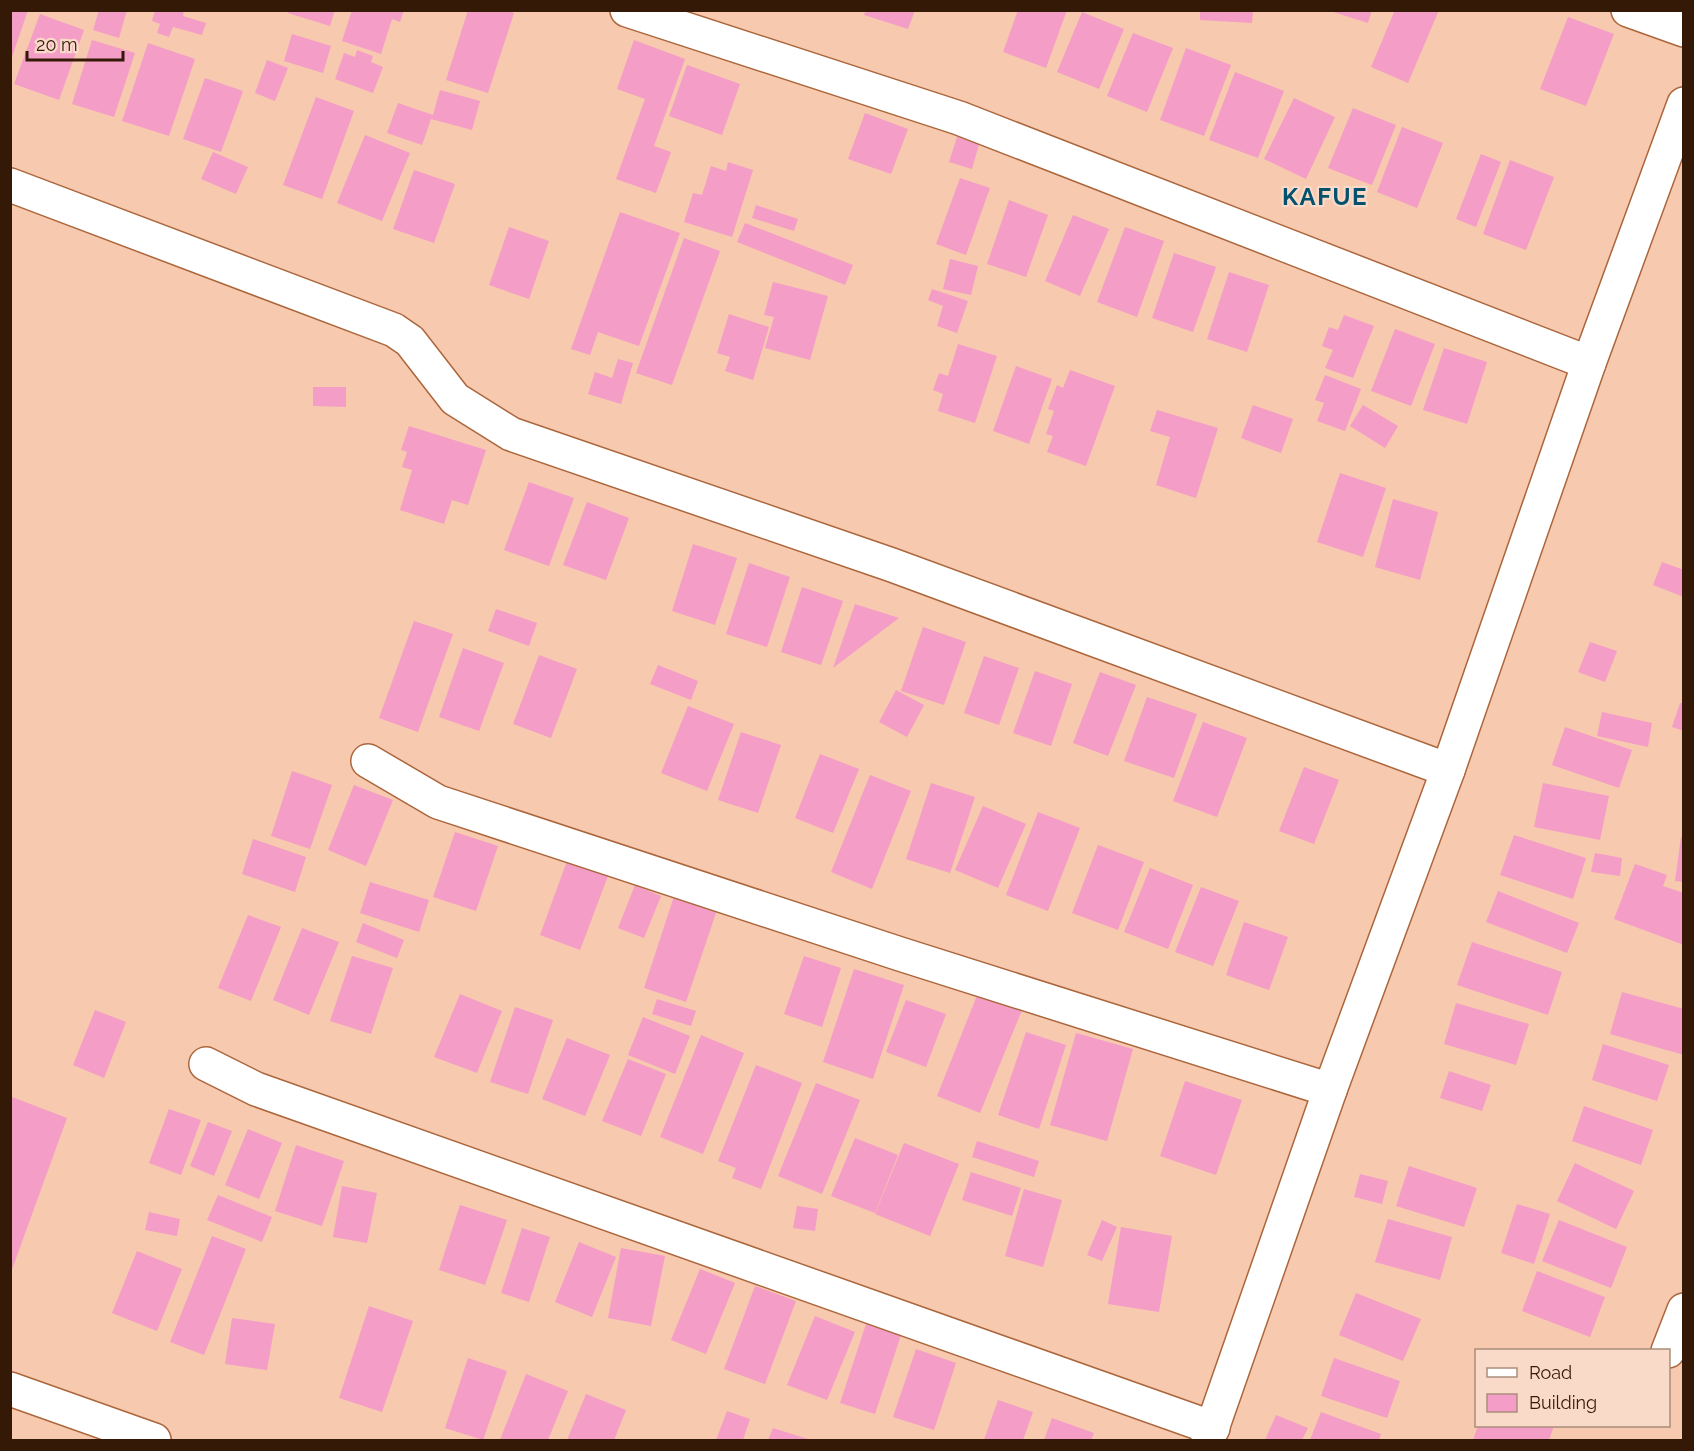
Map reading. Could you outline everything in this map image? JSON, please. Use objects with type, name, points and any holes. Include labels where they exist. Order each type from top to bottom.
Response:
[{"type":"street","points":[[627,10],[959,118],[1589,363]]},
{"type":"street","points":[[1628,10],[1683,30]]},
{"type":"street","points":[[206,1064],[267,1093],[1211,1434],[1330,1090],[1448,770],[1589,363],[1683,104]]},
{"type":"street","points":[[10,184],[394,330],[410,341],[455,399],[511,434],[892,565],[1448,770]]},
{"type":"street","points":[[368,761],[438,802],[900,954],[1330,1090]]},
{"type":"street","points":[[1669,1349],[1683,1310]]},
{"type":"street","points":[[10,1389],[154,1440]]},
{"type":"building","points":[[10,10],[28,10],[11,60],[10,60]]},
{"type":"building","points":[[99,10],[127,10],[119,38],[93,30]]},
{"type":"building","points":[[155,10],[184,10],[183,16],[206,23],[202,35],[173,27],[169,37],[157,33],[160,24],[152,21]]},
{"type":"building","points":[[289,10],[335,10],[330,26],[288,13]]},
{"type":"building","points":[[352,10],[404,10],[400,22],[392,19],[381,54],[342,41]]},
{"type":"building","points":[[468,10],[506,10],[514,13],[488,93],[446,80]]},
{"type":"building","points":[[866,10],[915,10],[908,29],[864,15]]},
{"type":"building","points":[[1018,10],[1067,10],[1046,68],[1003,52]]},
{"type":"building","points":[[1200,10],[1253,10],[1252,23],[1200,20]]},
{"type":"building","points":[[1327,10],[1372,10],[1368,23]]},
{"type":"building","points":[[1395,10],[1439,10],[1408,83],[1371,67]]},
{"type":"building","points":[[1082,12],[1124,29],[1099,89],[1057,72]]},
{"type":"building","points":[[40,14],[84,30],[59,100],[14,84]]},
{"type":"building","points":[[1568,17],[1614,34],[1586,106],[1540,89]]},
{"type":"building","points":[[1133,33],[1173,48],[1147,112],[1107,96]]},
{"type":"building","points":[[292,34],[331,46],[323,73],[284,61]]},
{"type":"building","points":[[92,40],[135,53],[114,117],[72,104]]},
{"type":"building","points":[[634,40],[685,59],[654,146],[671,152],[656,193],[616,179],[645,99],[617,89]]},
{"type":"building","points":[[148,43],[195,59],[169,136],[122,121]]},
{"type":"building","points":[[1186,48],[1231,65],[1204,136],[1160,120]]},
{"type":"building","points":[[357,50],[373,56],[371,62],[383,67],[373,93],[335,79],[344,53],[355,57]]},
{"type":"building","points":[[267,60],[288,68],[275,101],[255,93]]},
{"type":"building","points":[[687,65],[740,84],[722,135],[669,116]]},
{"type":"building","points":[[1235,72],[1284,91],[1258,158],[1209,140]]},
{"type":"building","points":[[205,78],[243,91],[221,152],[183,139]]},
{"type":"building","points":[[440,90],[480,101],[472,130],[431,119],[422,145],[387,133],[398,103],[433,115]]},
{"type":"building","points":[[316,97],[354,111],[322,199],[283,185]]},
{"type":"building","points":[[1294,98],[1335,117],[1306,179],[1264,159]]},
{"type":"building","points":[[1353,108],[1396,125],[1372,185],[1328,168]]},
{"type":"building","points":[[865,113],[908,129],[891,174],[848,159]]},
{"type":"building","points":[[1402,127],[1443,143],[1417,208],[1377,192]]},
{"type":"building","points":[[958,134],[980,141],[972,169],[949,162]]},
{"type":"building","points":[[365,135],[410,153],[382,221],[337,203]]},
{"type":"building","points":[[213,152],[248,167],[236,194],[201,179]]},
{"type":"building","points":[[1481,154],[1501,162],[1476,227],[1456,219]]},
{"type":"building","points":[[1510,160],[1554,177],[1526,250],[1483,234]]},
{"type":"building","points":[[728,162],[753,170],[732,237],[684,222],[693,193],[702,195],[711,166],[726,171]]},
{"type":"building","points":[[414,170],[455,184],[434,243],[393,229]]},
{"type":"building","points":[[960,178],[990,188],[966,255],[936,244]]},
{"type":"building","points":[[1009,200],[1048,215],[1026,277],[987,264]]},
{"type":"building","points":[[756,205],[798,219],[794,231],[752,218]]},
{"type":"building","points":[[620,212],[680,233],[639,346],[598,332],[590,355],[571,349]]},
{"type":"building","points":[[1073,215],[1109,229],[1080,296],[1045,281]]},
{"type":"building","points":[[745,223],[853,265],[845,285],[737,242]]},
{"type":"building","points":[[509,227],[549,241],[529,299],[489,285]]},
{"type":"building","points":[[1125,227],[1164,241],[1137,317],[1097,302]]},
{"type":"building","points":[[684,238],[720,251],[672,385],[636,373]]},
{"type":"building","points":[[1174,253],[1216,267],[1193,332],[1152,318]]},
{"type":"building","points":[[950,259],[978,266],[971,295],[943,289]]},
{"type":"building","points":[[1229,272],[1269,285],[1247,352],[1207,339]]},
{"type":"building","points":[[773,282],[828,296],[810,360],[765,348],[774,317],[764,315]]},
{"type":"building","points":[[932,289],[968,301],[957,333],[937,326],[943,306],[928,300]]},
{"type":"building","points":[[729,314],[769,327],[753,380],[725,371],[730,357],[717,353]]},
{"type":"building","points":[[1344,315],[1374,326],[1353,378],[1325,368],[1333,350],[1322,346],[1329,327],[1338,330]]},
{"type":"building","points":[[1395,329],[1435,344],[1411,406],[1371,391]]},
{"type":"building","points":[[958,344],[997,356],[975,423],[938,411],[943,394],[933,390],[939,373],[948,376]]},
{"type":"building","points":[[1444,348],[1487,362],[1467,424],[1423,410]]},
{"type":"building","points":[[618,359],[633,363],[621,404],[588,394],[595,372],[612,378]]},
{"type":"building","points":[[1016,366],[1052,379],[1029,444],[993,431]]},
{"type":"building","points":[[1070,370],[1115,386],[1086,466],[1047,452],[1053,436],[1046,434],[1054,411],[1048,409],[1057,385],[1063,388]]},
{"type":"building","points":[[1325,375],[1361,389],[1345,431],[1317,421],[1324,403],[1315,400]]},
{"type":"building","points":[[313,387],[346,387],[346,407],[313,406]]},
{"type":"building","points":[[1253,405],[1293,419],[1281,453],[1241,438]]},
{"type":"building","points":[[1363,405],[1398,426],[1385,448],[1350,426]]},
{"type":"building","points":[[1157,410],[1218,428],[1196,498],[1156,485],[1170,437],[1150,431]]},
{"type":"building","points":[[409,426],[486,450],[468,505],[452,500],[444,524],[400,510],[412,470],[402,467],[407,452],[401,450]]},
{"type":"building","points":[[1340,473],[1386,488],[1363,557],[1317,542]]},
{"type":"building","points":[[529,482],[574,498],[549,566],[504,550]]},
{"type":"building","points":[[1393,499],[1438,512],[1420,580],[1375,567]]},
{"type":"building","points":[[587,502],[629,518],[606,580],[563,565]]},
{"type":"building","points":[[693,544],[737,558],[715,625],[672,611]]},
{"type":"building","points":[[1662,562],[1684,570],[1684,597],[1653,585]]},
{"type":"building","points":[[749,563],[790,577],[767,647],[726,634]]},
{"type":"building","points":[[802,587],[843,601],[821,665],[781,652]]},
{"type":"building","points":[[855,604],[899,618],[833,668]]},
{"type":"building","points":[[496,609],[537,623],[529,646],[488,631]]},
{"type":"building","points":[[414,621],[453,634],[418,732],[379,718]]},
{"type":"building","points":[[923,627],[966,642],[944,705],[901,691]]},
{"type":"building","points":[[1590,642],[1617,651],[1605,682],[1578,672]]},
{"type":"building","points":[[463,648],[504,663],[479,731],[439,717]]},
{"type":"building","points":[[539,655],[577,669],[551,738],[513,724]]},
{"type":"building","points":[[984,656],[1019,668],[999,725],[964,713]]},
{"type":"building","points":[[658,665],[698,681],[691,700],[650,684]]},
{"type":"building","points":[[1035,671],[1072,684],[1051,746],[1013,733]]},
{"type":"building","points":[[1100,672],[1136,685],[1108,756],[1073,743]]},
{"type":"building","points":[[896,690],[924,705],[907,737],[879,722]]},
{"type":"building","points":[[1147,697],[1197,714],[1174,778],[1124,761]]},
{"type":"building","points":[[1680,703],[1684,704],[1684,731],[1672,727]]},
{"type":"building","points":[[688,706],[734,724],[707,791],[661,773]]},
{"type":"building","points":[[1602,712],[1652,723],[1648,747],[1597,736]]},
{"type":"building","points":[[1203,722],[1247,738],[1217,817],[1173,801]]},
{"type":"building","points":[[1565,727],[1632,750],[1619,788],[1552,765]]},
{"type":"building","points":[[741,732],[781,745],[758,813],[718,800]]},
{"type":"building","points":[[820,754],[859,769],[833,833],[795,818]]},
{"type":"building","points":[[1304,767],[1339,780],[1314,844],[1279,831]]},
{"type":"building","points":[[292,771],[332,785],[310,849],[271,836]]},
{"type":"building","points":[[870,775],[911,791],[872,889],[831,872]]},
{"type":"building","points":[[931,783],[975,797],[950,873],[906,859]]},
{"type":"building","points":[[1543,783],[1609,796],[1600,840],[1534,827]]},
{"type":"building","points":[[354,785],[393,800],[366,866],[328,850]]},
{"type":"building","points":[[983,806],[1026,824],[998,888],[955,870]]},
{"type":"building","points":[[1038,812],[1080,828],[1048,911],[1006,895]]},
{"type":"building","points":[[455,832],[498,846],[476,911],[433,897]]},
{"type":"building","points":[[1514,835],[1586,858],[1573,899],[1500,875]]},
{"type":"building","points":[[1681,837],[1684,838],[1684,882],[1675,881]]},
{"type":"building","points":[[253,839],[306,857],[295,892],[242,874]]},
{"type":"building","points":[[1098,845],[1144,862],[1118,930],[1072,913]]},
{"type":"building","points":[[1595,853],[1622,858],[1620,876],[1591,872]]},
{"type":"building","points":[[567,861],[608,876],[580,950],[540,935]]},
{"type":"building","points":[[1635,864],[1667,875],[1663,886],[1684,893],[1684,945],[1614,919]]},
{"type":"building","points":[[1150,868],[1193,885],[1168,949],[1124,932]]},
{"type":"building","points":[[370,882],[429,900],[419,932],[360,913]]},
{"type":"building","points":[[678,884],[721,898],[686,1002],[644,988]]},
{"type":"building","points":[[635,885],[661,896],[644,938],[618,928]]},
{"type":"building","points":[[1201,887],[1239,901],[1213,966],[1175,952]]},
{"type":"building","points":[[1498,891],[1579,923],[1567,953],[1486,922]]},
{"type":"building","points":[[248,915],[281,927],[251,1001],[218,988]]},
{"type":"building","points":[[1244,922],[1288,937],[1269,990],[1226,975]]},
{"type":"building","points":[[363,923],[404,940],[397,958],[356,942]]},
{"type":"building","points":[[302,928],[339,942],[309,1015],[273,1000]]},
{"type":"building","points":[[1472,942],[1562,972],[1548,1015],[1457,985]]},
{"type":"building","points":[[352,956],[393,968],[371,1034],[330,1021]]},
{"type":"building","points":[[804,956],[841,968],[822,1027],[784,1014]]},
{"type":"building","points":[[854,969],[904,985],[873,1079],[823,1062]]},
{"type":"building","points":[[1622,992],[1684,1009],[1684,1055],[1610,1034]]},
{"type":"building","points":[[978,993],[1022,1010],[980,1113],[937,1096]]},
{"type":"building","points":[[460,994],[502,1011],[477,1073],[434,1057]]},
{"type":"building","points":[[657,999],[696,1011],[691,1026],[652,1014]]},
{"type":"building","points":[[906,1000],[946,1014],[926,1067],[886,1052]]},
{"type":"building","points":[[1456,1003],[1529,1024],[1516,1065],[1444,1044]]},
{"type":"building","points":[[515,1007],[553,1020],[528,1094],[490,1082]]},
{"type":"building","points":[[95,1010],[126,1022],[104,1078],[73,1065]]},
{"type":"building","points":[[643,1017],[690,1036],[675,1074],[628,1055]]},
{"type":"building","points":[[1026,1032],[1066,1045],[1039,1129],[998,1115]]},
{"type":"building","points":[[1076,1033],[1133,1049],[1107,1141],[1050,1125]]},
{"type":"building","points":[[701,1035],[744,1053],[703,1154],[660,1137]]},
{"type":"building","points":[[567,1038],[610,1055],[585,1116],[542,1099]]},
{"type":"building","points":[[1603,1044],[1669,1065],[1657,1101],[1592,1080]]},
{"type":"building","points":[[628,1059],[666,1074],[641,1136],[602,1121]]},
{"type":"building","points":[[756,1065],[802,1083],[761,1189],[732,1178],[736,1168],[718,1161]]},
{"type":"building","points":[[1449,1071],[1491,1085],[1482,1111],[1440,1098]]},
{"type":"building","points":[[1185,1081],[1242,1100],[1216,1175],[1160,1156]]},
{"type":"building","points":[[816,1083],[860,1100],[822,1194],[778,1176]]},
{"type":"building","points":[[12,1097],[67,1118],[11,1272],[10,1102]]},
{"type":"building","points":[[1584,1106],[1653,1130],[1641,1165],[1572,1141]]},
{"type":"building","points":[[169,1109],[201,1120],[181,1175],[149,1163]]},
{"type":"building","points":[[208,1122],[232,1131],[214,1176],[190,1166]]},
{"type":"building","points":[[248,1129],[282,1143],[259,1199],[225,1185]]},
{"type":"building","points":[[855,1138],[898,1155],[875,1213],[831,1196]]},
{"type":"building","points":[[977,1141],[1039,1161],[1034,1177],[972,1157]]},
{"type":"building","points":[[904,1143],[959,1164],[930,1236],[875,1214]]},
{"type":"building","points":[[296,1145],[344,1161],[322,1226],[275,1211]]},
{"type":"building","points":[[1575,1163],[1634,1191],[1616,1229],[1557,1201]]},
{"type":"building","points":[[1409,1166],[1477,1188],[1464,1227],[1396,1206]]},
{"type":"building","points":[[971,1172],[1021,1188],[1012,1216],[962,1200]]},
{"type":"building","points":[[1360,1174],[1388,1181],[1382,1204],[1354,1197]]},
{"type":"building","points":[[342,1186],[377,1193],[367,1243],[333,1237]]},
{"type":"building","points":[[1024,1189],[1062,1200],[1043,1267],[1005,1256]]},
{"type":"building","points":[[218,1195],[272,1217],[262,1242],[207,1220]]},
{"type":"building","points":[[1517,1204],[1550,1214],[1534,1264],[1501,1253]]},
{"type":"building","points":[[460,1205],[507,1220],[485,1285],[439,1270]]},
{"type":"building","points":[[797,1206],[818,1209],[815,1231],[793,1228]]},
{"type":"building","points":[[149,1212],[180,1219],[177,1236],[145,1230]]},
{"type":"building","points":[[1388,1219],[1452,1237],[1440,1280],[1375,1262]]},
{"type":"building","points":[[1102,1220],[1117,1227],[1102,1261],[1087,1255]]},
{"type":"building","points":[[1559,1220],[1627,1247],[1611,1288],[1542,1261]]},
{"type":"building","points":[[1121,1227],[1172,1236],[1159,1312],[1108,1304]]},
{"type":"building","points":[[522,1228],[550,1237],[529,1302],[501,1293]]},
{"type":"building","points":[[212,1236],[246,1249],[204,1355],[170,1342]]},
{"type":"building","points":[[579,1242],[616,1257],[592,1317],[555,1302]]},
{"type":"building","points":[[621,1248],[665,1256],[651,1326],[608,1318]]},
{"type":"building","points":[[137,1251],[182,1269],[157,1331],[112,1313]]},
{"type":"building","points":[[700,1269],[735,1283],[706,1354],[671,1340]]},
{"type":"building","points":[[1537,1271],[1605,1297],[1590,1337],[1522,1311]]},
{"type":"building","points":[[755,1286],[796,1301],[765,1384],[724,1369]]},
{"type":"building","points":[[1356,1293],[1421,1319],[1403,1361],[1339,1335]]},
{"type":"building","points":[[369,1306],[413,1321],[382,1412],[339,1398]]},
{"type":"building","points":[[815,1316],[855,1332],[827,1400],[787,1385]]},
{"type":"building","points":[[232,1318],[275,1324],[267,1370],[225,1364]]},
{"type":"building","points":[[866,1324],[901,1335],[875,1414],[840,1403]]},
{"type":"building","points":[[916,1349],[956,1363],[934,1430],[893,1417]]},
{"type":"building","points":[[468,1358],[507,1371],[483,1440],[445,1428]]},
{"type":"building","points":[[1334,1358],[1400,1381],[1387,1418],[1321,1396]]},
{"type":"building","points":[[526,1374],[568,1391],[548,1440],[500,1440]]},
{"type":"building","points":[[586,1394],[626,1410],[614,1440],[567,1440]]},
{"type":"building","points":[[998,1400],[1033,1412],[1023,1440],[984,1440]]},
{"type":"building","points":[[727,1411],[750,1419],[743,1440],[716,1440]]},
{"type":"building","points":[[1321,1412],[1381,1434],[1379,1440],[1310,1440]]},
{"type":"building","points":[[1276,1415],[1308,1428],[1302,1440],[1265,1440]]},
{"type":"building","points":[[1052,1418],[1094,1433],[1091,1440],[1044,1440]]},
{"type":"building","points":[[1478,1427],[1554,1427],[1549,1440],[1473,1440]]},
{"type":"building","points":[[773,1428],[811,1440],[768,1440]]},
{"type":"district","name":"KAFUE","points":[[1325,197]]}]
